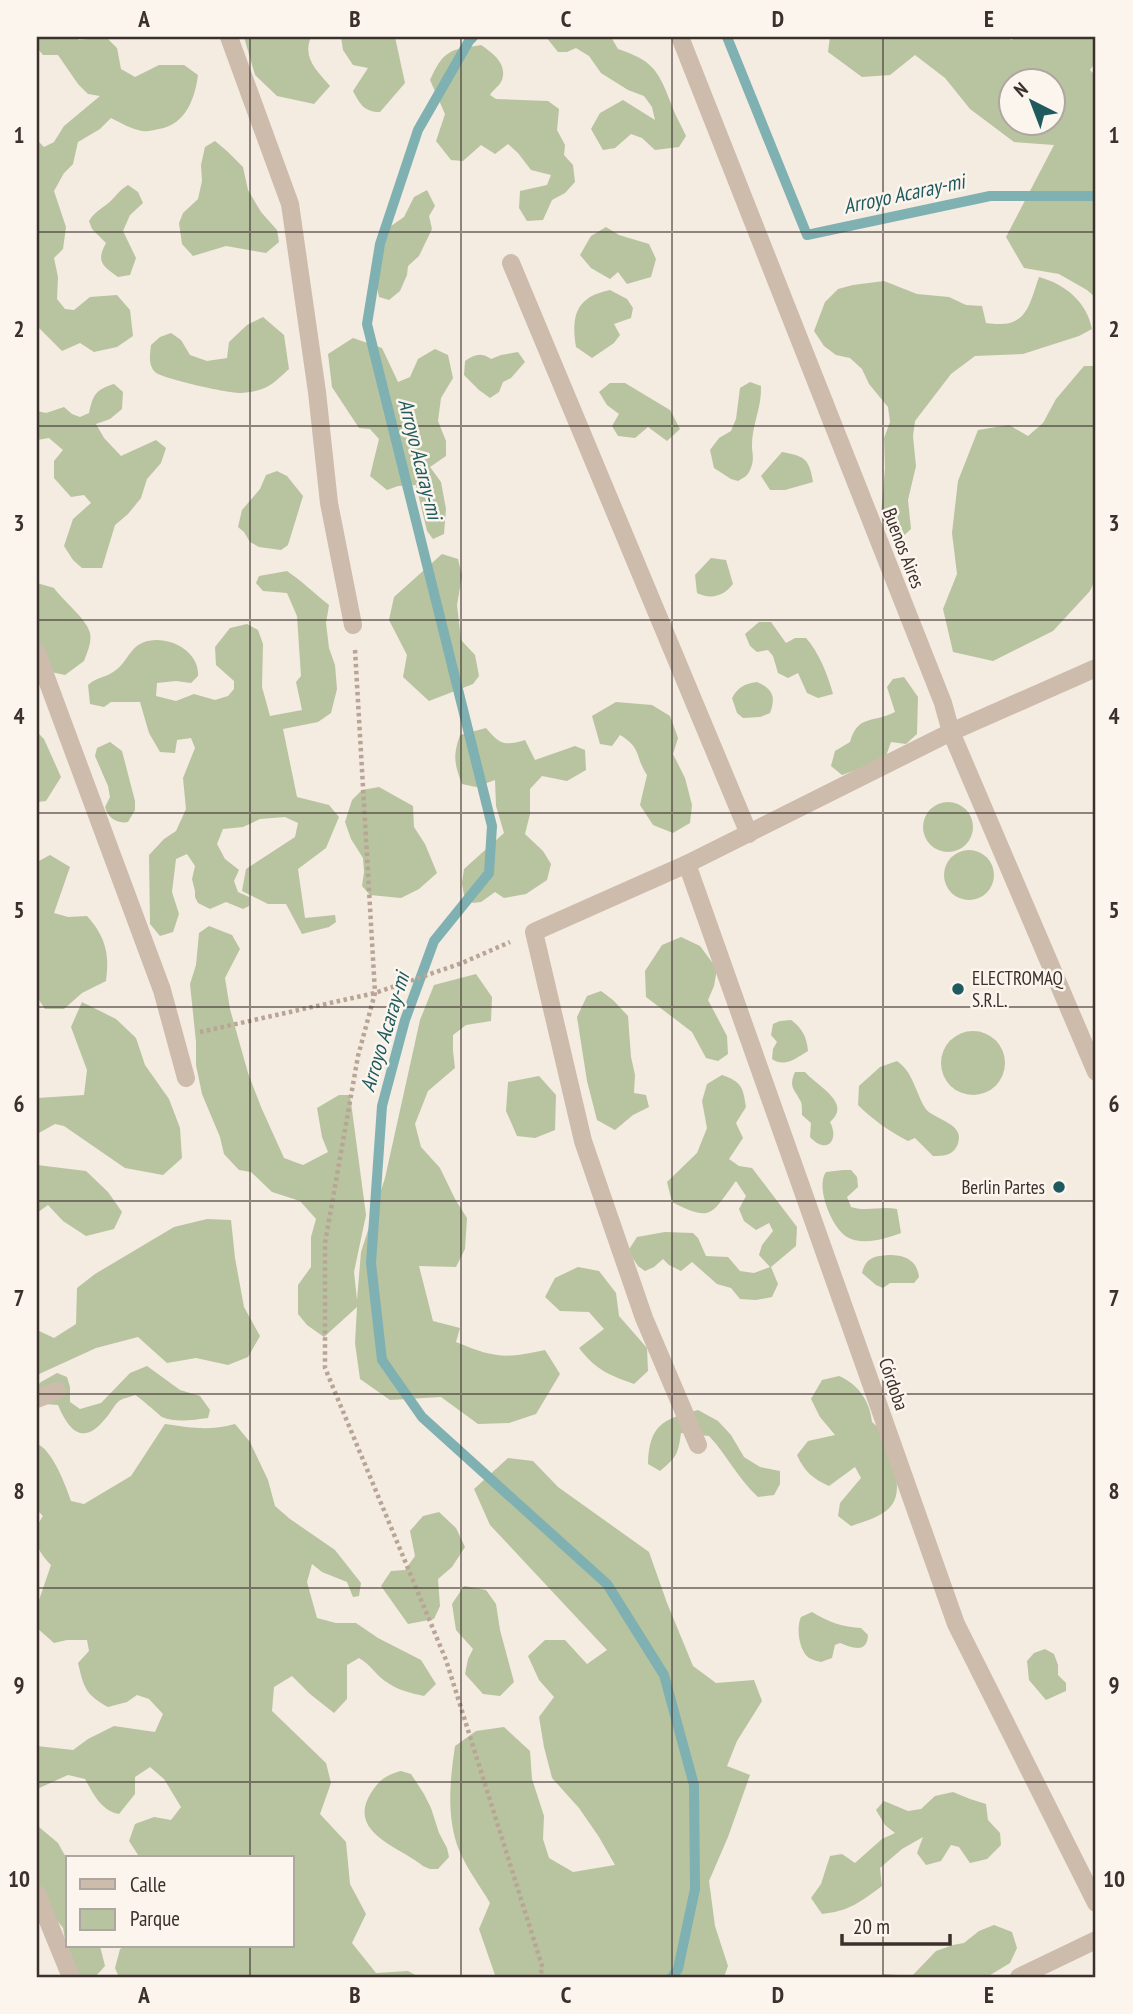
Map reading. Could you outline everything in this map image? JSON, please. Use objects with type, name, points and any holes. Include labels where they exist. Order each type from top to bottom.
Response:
[{"type":"street","points":[[229,37],[290,204],[330,503],[353,625]]},
{"type":"street","name":"Buenos Aires","points":[[680,37],[943,703],[951,732],[1096,1072]]},
{"type":"street","points":[[511,262],[749,834]]},
{"type":"street","points":[[37,653],[162,990],[186,1078]]},
{"type":"street","points":[[698,1445],[644,1318],[583,1141],[534,932],[687,864],[951,732],[1096,668]]},
{"type":"street","name":"Córdoba","points":[[687,864],[956,1624],[1096,1903]]},
{"type":"street","points":[[37,1399],[57,1391]]},
{"type":"street","points":[[37,1894],[71,1977]]},
{"type":"street","points":[[1018,1977],[1096,1940]]},
{"type":"path","points":[[353,625],[375,993],[358,1056],[325,1243],[325,1368],[446,1660],[543,1969],[538,1977]]},
{"type":"path","points":[[175,1037],[375,993],[462,963],[534,932]]},
{"type":"green space","points":[[37,37],[76,37],[79,40],[106,37],[117,48],[121,69],[135,77],[159,65],[184,65],[198,75],[187,110],[168,127],[142,131],[111,118],[100,129],[78,142],[73,164],[64,173],[54,191],[66,227],[63,249],[54,258],[58,277],[57,299],[65,309],[74,310],[90,297],[117,295],[130,310],[133,336],[117,347],[94,352],[80,343],[62,351],[37,326],[37,140],[44,147],[54,142],[64,126],[100,96],[88,94],[58,55],[43,55],[37,48]]},
{"type":"green space","points":[[244,37],[311,37],[308,51],[310,58],[330,86],[314,104],[277,96],[255,75]]},
{"type":"green space","points":[[341,37],[395,37],[405,83],[380,112],[370,111],[363,106],[353,91],[368,68],[353,65],[343,50]]},
{"type":"green space","points":[[546,37],[611,37],[618,49],[646,62],[657,73],[686,136],[679,147],[655,150],[642,138],[631,134],[615,148],[603,150],[591,129],[600,113],[623,100],[655,120],[652,107],[644,96],[628,90],[601,73],[589,56],[576,48],[558,52]]},
{"type":"green space","points":[[830,37],[1003,37],[1012,40],[1016,37],[1096,37],[1096,61],[1090,70],[1096,76],[1096,298],[1059,274],[1024,268],[1006,237],[1054,145],[1014,142],[1006,136],[1066,136],[1066,66],[996,66],[996,128],[970,109],[945,78],[915,55],[890,75],[862,77],[828,52]]},
{"type":"green space","points":[[481,45],[495,56],[503,70],[501,82],[490,95],[496,99],[548,101],[559,109],[557,130],[565,145],[564,155],[573,165],[575,182],[565,193],[552,200],[543,220],[527,221],[519,208],[520,191],[547,185],[551,175],[531,170],[508,144],[495,154],[481,145],[463,161],[451,160],[436,141],[445,114],[430,80],[439,63],[449,53]]},
{"type":"green space","points":[[215,141],[243,167],[248,190],[261,212],[277,230],[279,242],[266,253],[226,246],[193,256],[182,244],[179,223],[183,213],[198,199],[205,147]]},
{"type":"green space","points":[[128,185],[138,192],[143,203],[130,215],[123,231],[136,258],[130,275],[118,277],[102,263],[101,254],[106,243],[92,229],[89,221]]},
{"type":"green space","points":[[427,190],[435,206],[429,216],[432,229],[419,256],[408,266],[400,291],[389,300],[379,297],[379,262],[391,226],[404,217],[414,197]]},
{"type":"green space","points":[[606,227],[619,235],[649,244],[656,259],[651,277],[627,284],[618,272],[610,279],[591,268],[580,255],[591,236]]},
{"type":"green space","points":[[1039,277],[1066,289],[1085,310],[1092,329],[1079,336],[1023,354],[975,356],[951,374],[915,421],[913,436],[916,466],[908,500],[911,529],[898,541],[887,530],[881,515],[885,468],[884,438],[890,422],[888,407],[869,384],[862,369],[850,358],[836,355],[824,346],[814,331],[825,302],[838,289],[884,281],[917,294],[949,297],[966,305],[982,306],[986,323],[1010,323],[1017,320],[1028,307]]},
{"type":"green space","points":[[610,290],[627,299],[633,308],[631,318],[614,324],[620,335],[614,343],[592,358],[576,347],[574,326],[578,309],[590,297]]},
{"type":"green space","points":[[263,317],[284,335],[289,369],[266,388],[243,393],[223,391],[160,375],[151,366],[151,345],[160,337],[171,333],[181,340],[190,355],[207,361],[227,358],[229,342],[247,325]]},
{"type":"green space","points":[[353,338],[382,348],[398,382],[410,377],[418,359],[435,349],[448,355],[453,378],[441,398],[438,421],[446,441],[446,456],[430,467],[441,482],[446,509],[444,534],[433,539],[427,531],[416,485],[387,490],[370,476],[379,439],[370,429],[359,428],[332,387],[328,354]]},
{"type":"green space","points":[[518,352],[525,362],[511,378],[503,382],[499,392],[490,398],[464,375],[465,361],[472,357],[481,355],[491,359]]},
{"type":"green space","points":[[1084,366],[1096,366],[1096,578],[1090,591],[1053,631],[993,661],[953,652],[943,609],[957,574],[952,533],[958,481],[978,430],[1009,425],[1028,436],[1043,423],[1056,399]]},
{"type":"green space","points":[[750,382],[761,386],[761,394],[752,440],[752,464],[748,474],[738,481],[714,468],[710,450],[719,438],[731,431],[736,419],[740,388]]},
{"type":"green space","points":[[610,383],[625,383],[670,410],[680,429],[667,441],[648,427],[635,438],[618,436],[612,426],[619,414],[607,405],[599,392]]},
{"type":"green space","points":[[114,384],[123,392],[122,409],[110,419],[96,424],[104,438],[121,456],[156,440],[166,448],[161,463],[147,479],[141,498],[115,525],[102,568],[82,568],[64,546],[73,519],[91,503],[84,495],[71,497],[54,478],[54,461],[63,450],[49,438],[37,440],[37,411],[46,413],[64,407],[80,417],[89,413],[99,391]]},
{"type":"green space","points":[[782,452],[804,460],[810,468],[813,482],[785,490],[770,490],[761,476]]},
{"type":"green space","points":[[277,471],[287,476],[303,496],[288,545],[281,550],[259,547],[250,542],[238,527],[242,510],[260,489],[266,475]]},
{"type":"green space","points":[[442,554],[458,559],[462,576],[457,605],[461,640],[475,655],[479,676],[473,684],[429,701],[403,677],[407,655],[389,620],[394,597]]},
{"type":"green space","points":[[711,558],[726,560],[733,584],[721,594],[707,596],[697,593],[695,575]]},
{"type":"green space","points":[[287,571],[329,605],[326,623],[337,689],[331,713],[318,722],[283,729],[297,797],[329,805],[339,817],[326,848],[298,869],[305,918],[335,915],[336,922],[329,927],[302,934],[286,904],[268,904],[242,891],[246,869],[295,837],[298,823],[285,817],[260,819],[243,827],[223,829],[217,844],[225,859],[239,870],[234,881],[238,892],[249,897],[249,906],[243,909],[226,902],[210,909],[198,903],[192,879],[195,866],[187,854],[176,859],[172,892],[179,914],[173,932],[160,936],[150,924],[149,855],[176,831],[186,809],[183,778],[195,748],[191,738],[177,740],[175,753],[160,752],[149,733],[140,702],[111,702],[104,707],[90,704],[88,685],[116,670],[138,645],[151,640],[161,640],[187,651],[197,667],[198,676],[191,683],[157,683],[156,696],[176,701],[194,694],[215,700],[228,696],[234,689],[234,681],[216,665],[215,647],[230,628],[247,624],[258,630],[263,644],[262,687],[270,716],[302,710],[296,682],[301,676],[297,616],[287,593],[263,591],[256,583],[259,576]]},
{"type":"green space","points":[[37,583],[54,588],[88,627],[90,633],[90,644],[84,661],[65,675],[51,672],[37,646]]},
{"type":"green space","points":[[759,622],[771,622],[786,643],[795,638],[806,638],[822,664],[833,694],[818,698],[807,693],[798,673],[788,678],[778,673],[773,656],[768,650],[757,652],[750,646],[745,634]]},
{"type":"green space","points":[[904,677],[918,697],[917,734],[906,744],[891,742],[886,756],[842,775],[831,766],[835,751],[850,742],[853,733],[862,723],[895,712],[887,687],[893,679]]},
{"type":"green space","points":[[757,682],[772,694],[770,713],[760,717],[743,718],[737,713],[732,698],[742,687]]},
{"type":"green space","points":[[616,702],[652,705],[670,716],[678,738],[673,754],[685,778],[692,805],[690,823],[673,833],[653,825],[640,805],[647,775],[632,744],[620,735],[612,746],[600,744],[592,716]]},
{"type":"green space","points":[[486,728],[503,743],[525,740],[535,760],[575,746],[585,750],[586,770],[567,781],[542,776],[530,789],[530,814],[525,834],[543,851],[551,864],[547,880],[526,894],[504,898],[495,892],[481,902],[473,903],[464,895],[464,869],[504,833],[496,806],[495,780],[476,787],[462,784],[455,754],[460,735]]},
{"type":"green space","points":[[37,732],[44,739],[61,777],[46,801],[37,802]]},
{"type":"green space","points":[[110,742],[122,751],[135,801],[135,810],[128,822],[114,819],[105,807],[110,797],[108,786],[95,756],[97,748]]},
{"type":"green space","points":[[379,787],[413,806],[414,827],[425,844],[437,873],[419,889],[401,898],[370,895],[362,886],[363,858],[351,839],[345,822],[352,800],[362,790]]},
{"type":"green space","points":[[938,803],[958,803],[972,817],[972,837],[958,851],[938,851],[924,837],[924,817]]},
{"type":"green space","points":[[969,850],[987,857],[994,875],[987,893],[969,900],[951,893],[944,875],[951,857]]},
{"type":"green space","points":[[50,855],[70,867],[54,913],[68,917],[87,916],[102,938],[107,962],[106,981],[82,993],[64,1009],[45,1009],[37,997],[37,862]]},
{"type":"green space","points":[[209,926],[232,935],[240,949],[225,978],[230,1009],[248,1073],[284,1158],[303,1165],[328,1152],[322,1137],[317,1108],[339,1095],[350,1095],[366,1215],[354,1272],[357,1300],[361,1252],[385,1178],[420,1020],[434,985],[476,974],[492,997],[491,1021],[466,1025],[453,1035],[455,1068],[428,1091],[415,1124],[421,1147],[440,1168],[467,1218],[465,1249],[456,1267],[419,1266],[433,1321],[460,1328],[456,1342],[490,1354],[509,1356],[545,1350],[560,1374],[536,1414],[509,1423],[478,1424],[441,1397],[390,1400],[360,1379],[355,1343],[357,1307],[324,1337],[307,1325],[298,1314],[298,1285],[311,1267],[311,1237],[316,1219],[300,1201],[272,1192],[251,1172],[239,1170],[224,1154],[202,1094],[196,1065],[190,984],[196,965],[199,933]]},
{"type":"green space","points":[[681,937],[700,946],[717,969],[708,1000],[727,1036],[728,1054],[718,1061],[706,1058],[692,1032],[646,997],[645,971],[662,945]]},
{"type":"green space","points":[[601,991],[628,1016],[635,1075],[634,1093],[646,1095],[649,1107],[633,1115],[615,1130],[597,1120],[587,1081],[577,1017],[587,996]]},
{"type":"green space","points":[[82,1002],[116,1019],[136,1038],[145,1065],[169,1099],[180,1128],[182,1158],[163,1175],[125,1168],[64,1126],[55,1124],[37,1134],[37,1098],[84,1095],[87,1070],[71,1027]]},
{"type":"green space","points":[[791,1020],[803,1033],[808,1051],[790,1061],[777,1062],[772,1059],[777,1042],[771,1035],[773,1024]]},
{"type":"green space","points":[[973,1031],[991,1037],[999,1045],[1005,1063],[999,1081],[991,1089],[973,1095],[955,1089],[947,1081],[941,1063],[947,1045],[955,1037]]},
{"type":"green space","points":[[897,1061],[910,1076],[925,1108],[958,1132],[957,1146],[950,1154],[933,1156],[915,1138],[908,1141],[901,1137],[858,1105],[859,1086],[880,1067]]},
{"type":"green space","points":[[795,1072],[805,1072],[831,1095],[835,1102],[836,1115],[830,1122],[833,1129],[832,1140],[826,1145],[821,1145],[810,1137],[811,1123],[802,1115],[801,1103],[792,1085]]},
{"type":"green space","points":[[722,1075],[740,1086],[746,1107],[736,1123],[743,1138],[729,1159],[739,1166],[752,1168],[797,1227],[796,1246],[771,1267],[778,1284],[772,1297],[740,1299],[731,1288],[717,1284],[692,1262],[681,1271],[663,1259],[645,1271],[628,1251],[637,1237],[665,1232],[693,1233],[706,1256],[728,1257],[740,1271],[754,1273],[770,1267],[759,1255],[762,1245],[773,1231],[769,1223],[756,1230],[744,1221],[739,1209],[746,1196],[736,1181],[716,1208],[704,1213],[672,1202],[667,1182],[697,1153],[707,1128],[702,1101],[707,1084]]},
{"type":"green space","points":[[539,1076],[556,1095],[555,1130],[535,1138],[517,1136],[506,1111],[508,1082]]},
{"type":"green space","points":[[37,1165],[86,1171],[108,1192],[122,1212],[114,1229],[86,1236],[63,1221],[48,1205],[37,1213]]},
{"type":"green space","points":[[851,1170],[857,1177],[858,1187],[847,1197],[851,1207],[897,1209],[901,1233],[860,1241],[841,1232],[827,1207],[823,1179],[826,1172]]},
{"type":"green space","points":[[207,1219],[231,1220],[244,1307],[260,1336],[248,1357],[228,1365],[196,1358],[167,1363],[138,1337],[96,1348],[37,1375],[37,1330],[54,1338],[76,1324],[77,1288],[95,1274],[174,1227]]},
{"type":"green space","points":[[889,1255],[905,1257],[916,1266],[919,1277],[914,1283],[890,1283],[883,1288],[862,1273],[872,1258]]},
{"type":"green space","points":[[578,1267],[599,1271],[616,1293],[619,1316],[647,1348],[648,1371],[634,1384],[604,1371],[591,1362],[579,1348],[604,1329],[589,1312],[560,1311],[545,1297],[555,1278]]},
{"type":"green space","points":[[147,1366],[180,1390],[200,1396],[210,1410],[208,1418],[167,1419],[135,1395],[119,1401],[97,1427],[83,1433],[72,1428],[58,1405],[45,1404],[37,1396],[37,1386],[57,1373],[67,1377],[70,1402],[80,1409],[101,1403],[130,1373]]},
{"type":"green space","points":[[839,1376],[852,1384],[866,1400],[872,1422],[887,1438],[897,1487],[896,1497],[886,1511],[851,1526],[838,1516],[840,1503],[861,1478],[855,1467],[829,1486],[810,1474],[797,1455],[808,1441],[835,1435],[820,1417],[811,1399],[822,1380]]},
{"type":"green space","points":[[698,1410],[718,1421],[731,1435],[744,1457],[760,1467],[780,1471],[780,1484],[774,1495],[758,1497],[744,1483],[709,1436],[681,1433],[678,1451],[670,1462],[660,1471],[648,1464],[651,1440],[660,1426]]},
{"type":"green space","points":[[165,1424],[209,1428],[235,1424],[250,1442],[268,1480],[275,1506],[335,1550],[361,1583],[359,1596],[353,1597],[347,1582],[322,1572],[312,1564],[307,1582],[317,1618],[336,1623],[356,1623],[378,1638],[421,1660],[436,1684],[424,1696],[404,1691],[385,1681],[359,1658],[347,1665],[347,1699],[334,1713],[292,1676],[274,1687],[272,1711],[326,1763],[331,1783],[320,1814],[346,1842],[350,1884],[366,1914],[352,1943],[376,1973],[408,1971],[419,1977],[119,1977],[115,1968],[122,1948],[294,1948],[294,1856],[139,1856],[129,1841],[135,1824],[154,1817],[171,1820],[181,1807],[164,1779],[150,1767],[135,1777],[135,1794],[119,1814],[102,1805],[85,1779],[68,1775],[37,1789],[37,1746],[73,1750],[114,1726],[155,1732],[163,1714],[149,1699],[137,1695],[127,1702],[108,1707],[100,1702],[87,1690],[78,1663],[89,1651],[87,1640],[54,1643],[37,1628],[37,1606],[51,1565],[36,1542],[37,1530],[43,1516],[37,1510],[37,1444],[43,1447],[53,1460],[71,1501],[84,1504],[131,1476]]},
{"type":"green space","points":[[508,1458],[533,1461],[558,1487],[649,1552],[693,1666],[716,1683],[754,1680],[762,1701],[737,1741],[727,1766],[750,1775],[709,1881],[715,1926],[728,1966],[724,1977],[494,1977],[479,1929],[490,1903],[462,1857],[452,1825],[451,1785],[455,1746],[476,1731],[504,1727],[530,1751],[532,1779],[544,1816],[543,1839],[549,1858],[573,1872],[615,1865],[579,1808],[552,1778],[539,1717],[554,1697],[539,1680],[528,1656],[545,1640],[565,1640],[587,1664],[607,1650],[490,1525],[474,1489]]},
{"type":"green space","points":[[439,1512],[456,1528],[465,1547],[452,1567],[438,1579],[440,1606],[434,1619],[408,1624],[381,1586],[391,1571],[405,1570],[415,1556],[410,1531],[423,1516]]},
{"type":"green space","points":[[464,1586],[486,1590],[496,1604],[514,1682],[500,1696],[483,1694],[465,1674],[473,1649],[456,1630],[452,1604]]},
{"type":"green space","points":[[812,1612],[836,1623],[861,1628],[868,1635],[865,1645],[858,1648],[840,1643],[835,1645],[832,1658],[821,1662],[809,1658],[799,1639],[799,1627],[801,1617]]},
{"type":"green space","points":[[1045,1649],[1054,1654],[1058,1675],[1066,1683],[1066,1691],[1046,1700],[1029,1680],[1027,1661],[1034,1653]]},
{"type":"green space","points":[[401,1771],[411,1774],[424,1794],[447,1848],[449,1857],[438,1869],[423,1866],[390,1845],[370,1829],[365,1819],[365,1807],[374,1788],[383,1779]]},
{"type":"green space","points":[[953,1792],[986,1804],[988,1820],[1000,1833],[1001,1845],[987,1859],[970,1863],[959,1847],[951,1845],[941,1861],[926,1865],[917,1853],[923,1837],[902,1849],[880,1868],[882,1886],[847,1908],[822,1914],[811,1898],[821,1884],[830,1856],[842,1854],[855,1863],[882,1839],[895,1833],[885,1825],[876,1810],[884,1801],[908,1811],[921,1809],[935,1796]]},
{"type":"green space","points":[[37,1824],[58,1843],[66,1857],[66,1948],[100,1948],[105,1966],[95,1977],[71,1977],[65,1967],[63,1928],[37,1895]]},
{"type":"green space","points":[[994,1925],[1012,1932],[1017,1948],[1010,1963],[987,1977],[882,1977],[884,1974],[912,1976],[936,1951],[964,1943],[979,1931]]},
{"type":"waterway","name":"Arroyo Acaray-mi","points":[[473,37],[418,130],[380,244],[367,324],[492,826],[489,873],[434,941],[405,1020],[382,1106],[371,1263],[382,1360],[422,1417],[607,1584],[664,1675],[694,1785],[695,1889],[678,1969],[672,1977]]},
{"type":"waterway","name":"Arroyo Acaray-mi","points":[[727,37],[807,235],[990,196],[1096,196]]},
{"type":"place","name":"ELECTROMAQ S.R.L.","points":[[958,989]]},
{"type":"place","name":"Berlin Partes","points":[[1059,1187]]}]
